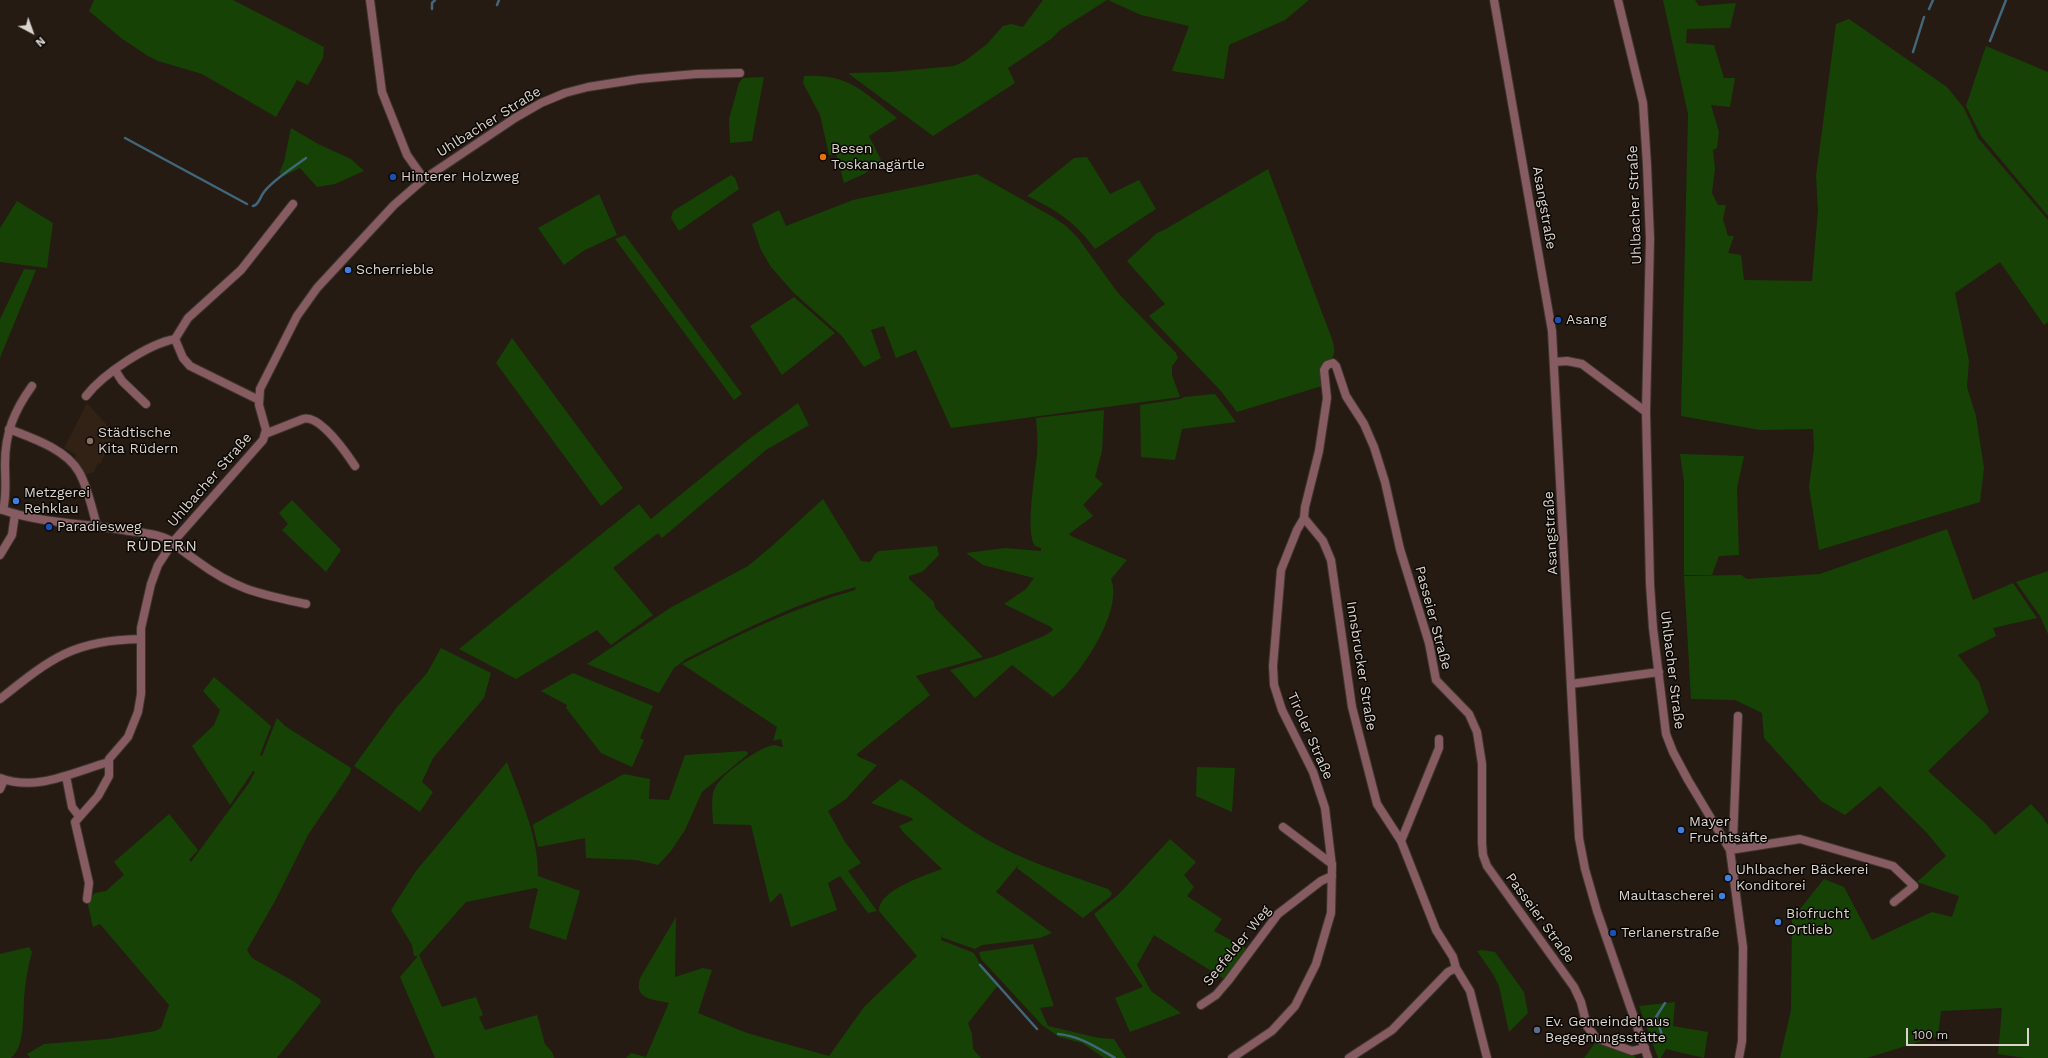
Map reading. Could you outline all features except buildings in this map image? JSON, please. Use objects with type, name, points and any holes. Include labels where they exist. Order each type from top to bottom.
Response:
[{"type":"street","points":[[370,0],[382,92],[406,155],[424,179]]},
{"type":"street","name":"Asangstraße","points":[[1494,0],[1549,309],[1554,362],[1579,838],[1584,864],[1601,924],[1648,1058]]},
{"type":"street","name":"Uhlbacher Straße","points":[[1618,0],[1643,103],[1647,157],[1650,239],[1646,412],[1650,584],[1653,628],[1666,734],[1673,752],[1688,780],[1730,850],[1743,947],[1742,1041],[1739,1058]]},
{"type":"street","name":"Uhlbacher Straße","points":[[108,762],[110,757],[128,737],[138,712],[141,694],[140,639],[152,580],[160,560],[173,542],[261,444],[266,428],[259,400],[261,385],[297,316],[311,296],[394,205],[424,179],[515,118],[542,103],[570,92],[639,79],[696,74],[740,73]]},
{"type":"street","points":[[86,396],[99,380],[163,342],[175,339],[190,316],[241,270],[293,204]]},
{"type":"street","points":[[175,339],[183,358],[190,366],[259,400]]},
{"type":"street","points":[[1554,362],[1567,361],[1582,364],[1646,412]]},
{"type":"street","name":"Passeier Straße","points":[[1281,570],[1297,530],[1304,518],[1304,510],[1315,471],[1325,419],[1327,395],[1324,370],[1327,365],[1333,363],[1336,366],[1347,398],[1362,422],[1374,447],[1385,482],[1400,549],[1429,643],[1436,680],[1469,714],[1477,732],[1482,764],[1482,842],[1483,855],[1487,866],[1574,988],[1581,1002],[1587,1026],[1596,1038],[1632,1051],[1645,1048]]},
{"type":"street","points":[[115,370],[122,381],[146,404]]},
{"type":"street","points":[[32,386],[16,411],[9,429],[5,461],[6,497],[1,509],[15,514],[44,520],[162,536],[173,542],[182,551],[210,572],[232,584],[258,593],[306,604]]},
{"type":"street","name":"Uhlbacher Straße","points":[[265,434],[309,418],[331,434],[355,466]]},
{"type":"street","points":[[9,429],[58,452],[74,465],[82,478],[97,526]]},
{"type":"street","points":[[0,555],[12,535],[15,514]]},
{"type":"street","name":"Innsbrucker Straße","points":[[1304,518],[1323,541],[1331,560],[1352,707],[1377,804],[1401,841],[1436,930],[1453,957],[1456,968],[1470,991],[1487,1058]]},
{"type":"street","name":"Tiroler Straße","points":[[1232,1058],[1272,1031],[1287,1016],[1301,996],[1316,964],[1328,928],[1331,913],[1332,864],[1328,825],[1322,796],[1310,767],[1282,710],[1274,685],[1273,653],[1281,570]]},
{"type":"street","points":[[0,699],[51,660],[79,647],[110,641],[140,639]]},
{"type":"street","points":[[1571,684],[1659,672]]},
{"type":"street","points":[[1738,716],[1733,841],[1730,850],[1800,839],[1893,866],[1914,886],[1894,902]]},
{"type":"street","points":[[1401,841],[1439,748],[1439,739]]},
{"type":"street","points":[[0,789],[2,779],[29,784],[66,776],[108,762],[110,773],[101,791],[74,822],[74,828],[88,880],[86,899]]},
{"type":"street","points":[[66,776],[72,807],[79,816]]},
{"type":"street","points":[[1283,827],[1332,864]]},
{"type":"street","name":"Seefelder Weg","points":[[1201,1005],[1216,995],[1228,981],[1278,914],[1321,881],[1332,876]]},
{"type":"street","points":[[1349,1058],[1392,1030],[1448,972],[1456,968]]},
{"type":"shaded area","name":"Städtische Kita Rüdern","points":[[87,403],[115,434],[100,464],[98,463],[94,472],[83,476],[73,461],[76,454],[64,448]]},
{"type":"green space","points":[[94,0],[233,0],[324,47],[323,58],[308,85],[297,80],[276,117],[202,74],[158,61],[148,56],[121,38],[89,11]]},
{"type":"green space","points":[[1043,0],[1107,0],[1060,30],[1051,39],[1008,68],[1015,83],[933,136],[849,74],[954,66],[965,61],[987,44],[1003,26],[1011,24],[1023,27]]},
{"type":"green space","points":[[1108,0],[1309,0],[1285,20],[1229,45],[1224,79],[1172,71],[1189,26],[1141,15]]},
{"type":"green space","points":[[1663,0],[1695,0],[1699,6],[1736,3],[1730,28],[1687,29],[1686,43],[1714,45],[1724,78],[1735,78],[1730,107],[1711,105],[1719,132],[1717,148],[1713,150],[1715,169],[1712,193],[1718,205],[1726,205],[1723,219],[1728,236],[1734,236],[1728,253],[1741,255],[1744,280],[1812,281],[1818,210],[1816,176],[1836,24],[1849,19],[1947,87],[1964,108],[1978,138],[2048,220],[2048,322],[2044,325],[2000,262],[1955,293],[1969,361],[1967,387],[1976,416],[1984,468],[1980,502],[1819,550],[1809,487],[1814,449],[1813,429],[1760,430],[1681,416],[1688,114]]},
{"type":"green space","points":[[1986,46],[2048,72],[2048,216],[1981,136],[1966,106]]},
{"type":"green space","points":[[804,76],[833,78],[855,86],[897,118],[869,136],[882,162],[864,174],[844,183],[836,154],[829,155],[820,115],[803,83]]},
{"type":"green space","points":[[764,77],[752,141],[730,143],[729,119],[739,83],[743,78]]},
{"type":"green space","points":[[291,128],[318,144],[351,159],[364,171],[335,184],[317,187],[300,168],[284,176],[279,173],[284,162]]},
{"type":"green space","points":[[1087,157],[1110,194],[1139,180],[1156,209],[1095,249],[1073,224],[1047,206],[1027,196],[1074,158]]},
{"type":"green space","points":[[1268,169],[1332,339],[1334,355],[1330,361],[1326,363],[1325,385],[1237,412],[1220,390],[1149,316],[1165,304],[1127,261],[1157,233]]},
{"type":"green space","points":[[977,174],[1053,217],[1066,226],[1078,238],[1118,293],[1176,353],[1178,358],[1172,366],[1172,375],[1180,397],[951,428],[916,350],[896,358],[884,326],[871,330],[881,358],[864,367],[842,336],[793,292],[771,267],[761,250],[752,224],[779,210],[786,226],[853,200]]},
{"type":"green space","points":[[731,175],[735,178],[739,189],[679,231],[671,218],[673,211]]},
{"type":"green space","points":[[599,194],[617,235],[583,251],[564,265],[538,228]]},
{"type":"green space","points":[[17,201],[53,223],[47,268],[0,262],[0,228]]},
{"type":"green space","points":[[625,235],[742,394],[734,400],[615,239]]},
{"type":"green space","points":[[24,269],[36,270],[0,358],[0,319]]},
{"type":"green space","points":[[794,297],[835,333],[782,375],[750,326]]},
{"type":"green space","points":[[512,338],[623,488],[601,506],[496,363]]},
{"type":"green space","points":[[1215,394],[1236,422],[1182,429],[1175,460],[1141,457],[1140,405],[1181,399],[1184,397]]},
{"type":"green space","points":[[798,403],[809,425],[766,450],[662,538],[658,533],[613,568],[653,615],[611,645],[597,630],[516,679],[459,649],[639,504],[651,519],[749,439]]},
{"type":"green space","points":[[1104,410],[1102,451],[1095,477],[1103,484],[1083,505],[1093,516],[1069,534],[1127,560],[1111,579],[1113,592],[1111,608],[1097,643],[1075,675],[1053,697],[1012,665],[975,698],[950,670],[996,656],[1046,635],[1053,630],[1051,627],[1004,604],[1026,589],[1034,578],[983,565],[966,553],[1005,548],[1041,551],[1041,548],[1035,546],[1032,539],[1031,529],[1037,450],[1036,418]]},
{"type":"green space","points":[[1680,454],[1744,456],[1737,488],[1739,555],[1719,556],[1712,575],[1684,575],[1684,482]]},
{"type":"green space","points":[[823,499],[861,561],[870,562],[879,551],[937,546],[939,555],[922,572],[909,576],[909,579],[934,602],[935,608],[983,657],[916,676],[930,695],[857,754],[857,756],[877,765],[846,799],[828,811],[845,842],[861,863],[848,871],[877,911],[868,913],[840,876],[828,883],[837,910],[791,927],[782,895],[780,893],[770,903],[751,825],[713,824],[713,792],[718,783],[732,769],[759,751],[774,745],[783,747],[781,739],[773,741],[777,727],[682,664],[767,622],[855,590],[856,587],[834,593],[791,609],[748,628],[686,659],[674,668],[659,693],[587,664],[670,608],[748,566]]},
{"type":"green space","points":[[292,500],[341,550],[326,572],[282,530],[288,524],[279,513]]},
{"type":"green space","points":[[1947,529],[1973,600],[2013,583],[2037,618],[1993,628],[1996,636],[1958,655],[1979,682],[1989,712],[1928,771],[1986,824],[1995,835],[2031,804],[2048,825],[2048,1058],[2024,1058],[1998,1054],[2002,1008],[1941,1011],[1938,1036],[1867,1058],[1780,1058],[1791,1010],[1792,919],[1824,879],[1844,887],[1872,940],[1932,912],[1952,917],[1959,896],[1917,882],[1946,856],[1927,833],[1880,786],[1845,815],[1821,801],[1764,738],[1762,713],[1735,700],[1691,699],[1684,576],[1741,575],[1747,579],[1820,574]]},
{"type":"green space","points":[[2048,571],[2048,634],[2040,616],[2016,582]]},
{"type":"green space","points":[[441,648],[491,673],[484,698],[433,758],[422,782],[433,792],[420,812],[354,766],[397,707],[427,673]]},
{"type":"green space","points":[[573,673],[653,706],[640,738],[644,740],[632,767],[601,753],[566,708],[567,705],[541,691]]},
{"type":"green space","points":[[214,677],[271,726],[260,755],[262,756],[277,718],[285,726],[351,768],[350,773],[308,835],[275,901],[247,950],[252,958],[293,981],[320,999],[321,1002],[277,1058],[30,1058],[27,1054],[44,1044],[107,1039],[155,1031],[161,1028],[169,1005],[100,924],[93,927],[87,901],[95,893],[106,891],[124,875],[114,862],[169,814],[198,850],[189,860],[191,862],[249,783],[255,772],[253,771],[230,805],[192,746],[214,725],[220,710],[203,691]]},
{"type":"green space","points":[[748,752],[747,755],[702,792],[685,830],[671,851],[658,865],[636,860],[586,858],[585,838],[538,847],[533,826],[534,824],[624,774],[650,779],[649,799],[669,800],[685,755]]},
{"type":"green space","points":[[507,762],[532,832],[538,876],[580,891],[566,940],[529,928],[538,889],[535,888],[466,902],[419,955],[442,1007],[476,997],[483,1015],[479,1017],[485,1030],[537,1015],[545,1044],[552,1052],[554,1058],[435,1058],[400,977],[418,956],[414,956],[412,945],[391,910],[416,871]]},
{"type":"green space","points":[[1197,767],[1235,768],[1232,812],[1196,796]]},
{"type":"green space","points":[[901,779],[964,825],[1000,847],[1046,867],[1108,889],[1112,893],[1111,896],[1083,918],[1017,868],[1020,863],[996,892],[1052,933],[1040,938],[982,945],[975,949],[942,937],[941,940],[974,953],[979,962],[999,984],[968,1023],[972,1034],[973,1049],[981,1058],[626,1058],[631,1053],[646,1057],[669,1003],[651,999],[642,995],[639,985],[640,978],[676,917],[675,977],[703,968],[712,970],[698,1013],[747,1033],[829,1056],[864,1007],[917,956],[879,911],[881,903],[886,896],[904,884],[942,869],[903,832],[899,826],[913,820],[912,818],[871,803]]},
{"type":"green space","points":[[1170,839],[1196,862],[1184,875],[1194,887],[1187,896],[1222,919],[1214,931],[1247,949],[1224,979],[1154,935],[1137,965],[1151,991],[1181,1013],[1130,1032],[1115,998],[1143,987],[1094,914],[1118,895]]},
{"type":"green space","points":[[1033,944],[1054,1006],[1040,1008],[1048,1026],[1099,1038],[1114,1039],[1126,1058],[1104,1058],[1082,1043],[1059,1037],[1042,1025],[981,959],[979,952]]},
{"type":"green space","points":[[29,947],[32,952],[26,979],[23,1026],[20,1044],[11,1058],[0,1058],[0,954]]},
{"type":"green space","points":[[1482,950],[1495,952],[1524,992],[1528,1013],[1509,1032],[1499,986],[1493,974],[1477,951]]},
{"type":"green space","points":[[1675,1002],[1673,1026],[1708,1032],[1704,1058],[1666,1049],[1661,1058],[1658,1058],[1639,1006]]},
{"type":"green space","points":[[1595,1043],[1633,1055],[1636,1058],[1584,1058]]},
{"type":"waterway","points":[[432,9],[432,3],[435,0]]},
{"type":"waterway","points":[[497,5],[499,0]]},
{"type":"waterway","points":[[1929,9],[1933,0]]},
{"type":"waterway","points":[[1990,41],[2006,0]]},
{"type":"waterway","points":[[1913,52],[1924,17]]},
{"type":"waterway","points":[[125,138],[247,204]]},
{"type":"waterway","points":[[253,206],[257,204],[268,187],[306,158]]},
{"type":"waterway","points":[[980,965],[1037,1029]]},
{"type":"waterway","points":[[1662,1035],[1656,1017],[1665,1003]]},
{"type":"waterway","points":[[1058,1034],[1074,1037],[1115,1058]]},
{"type":"place","name":"Besen Toskanagärtle","points":[[823,157]]},
{"type":"place","name":"Hinterer Holzweg","points":[[393,177]]},
{"type":"place","name":"Scherrieble","points":[[348,270]]},
{"type":"place","name":"Asang","points":[[1558,320]]},
{"type":"place","name":"Städtische Kita Rüdern","points":[[90,441]]},
{"type":"place","name":"Metzgerei Rehklau","points":[[16,501]]},
{"type":"place","name":"Paradiesweg","points":[[49,527]]},
{"type":"place","name":"Mayer Fruchtsäfte","points":[[1681,830]]},
{"type":"place","name":"Uhlbacher Bäckerei Konditorei","points":[[1728,878]]},
{"type":"place","name":"Maultascherei","points":[[1722,896]]},
{"type":"place","name":"Biofrucht Ortlieb","points":[[1778,922]]},
{"type":"place","name":"Terlanerstraße","points":[[1613,933]]},
{"type":"place","name":"Ev. Gemeindehaus Begegnungsstätte","points":[[1537,1030]]},
{"type":"district","name":"RÜDERN","points":[[162,546]]}]
